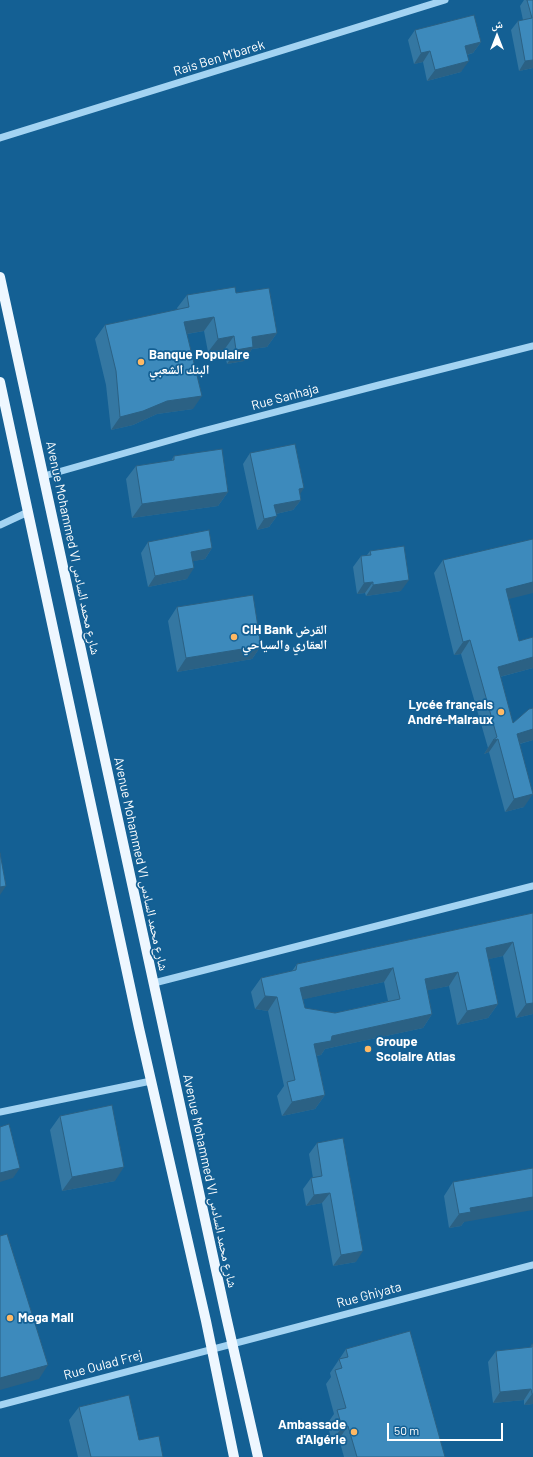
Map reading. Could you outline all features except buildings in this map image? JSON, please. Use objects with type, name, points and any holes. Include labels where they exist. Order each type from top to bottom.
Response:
[{"type":"main road","name":"Avenue Mohammed VI شارع محمد السادس","points":[[0,277],[258,1457]]},
{"type":"main road","points":[[0,382],[234,1457]]},
{"type":"street","name":"Rais Ben M’barek","points":[[0,138],[445,0]]},
{"type":"street","name":"Rue Sanhaja","points":[[44,476],[199,432],[533,346]]},
{"type":"street","points":[[0,525],[28,512]]},
{"type":"street","points":[[154,983],[533,886]]},
{"type":"street","points":[[0,1112],[151,1081]]},
{"type":"street","name":"Rue Ghiyata","points":[[211,1349],[533,1265]]},
{"type":"street","name":"Rue Oulad Frej","points":[[0,1405],[211,1349]]},
{"type":"place","name":"Banque Populaire البنك الشعبي","points":[[141,362]]},
{"type":"place","name":"CIH Bank القرض العقاري والسياحي","points":[[234,637]]},
{"type":"place","name":"Lycée français André-Malraux","points":[[501,712]]},
{"type":"place","name":"Groupe Scolaire Atlas","points":[[368,1049]]},
{"type":"place","name":"Mega Mall","points":[[10,1318]]},
{"type":"place","name":"Ambassade d'Algérie","points":[[354,1432]]}]
